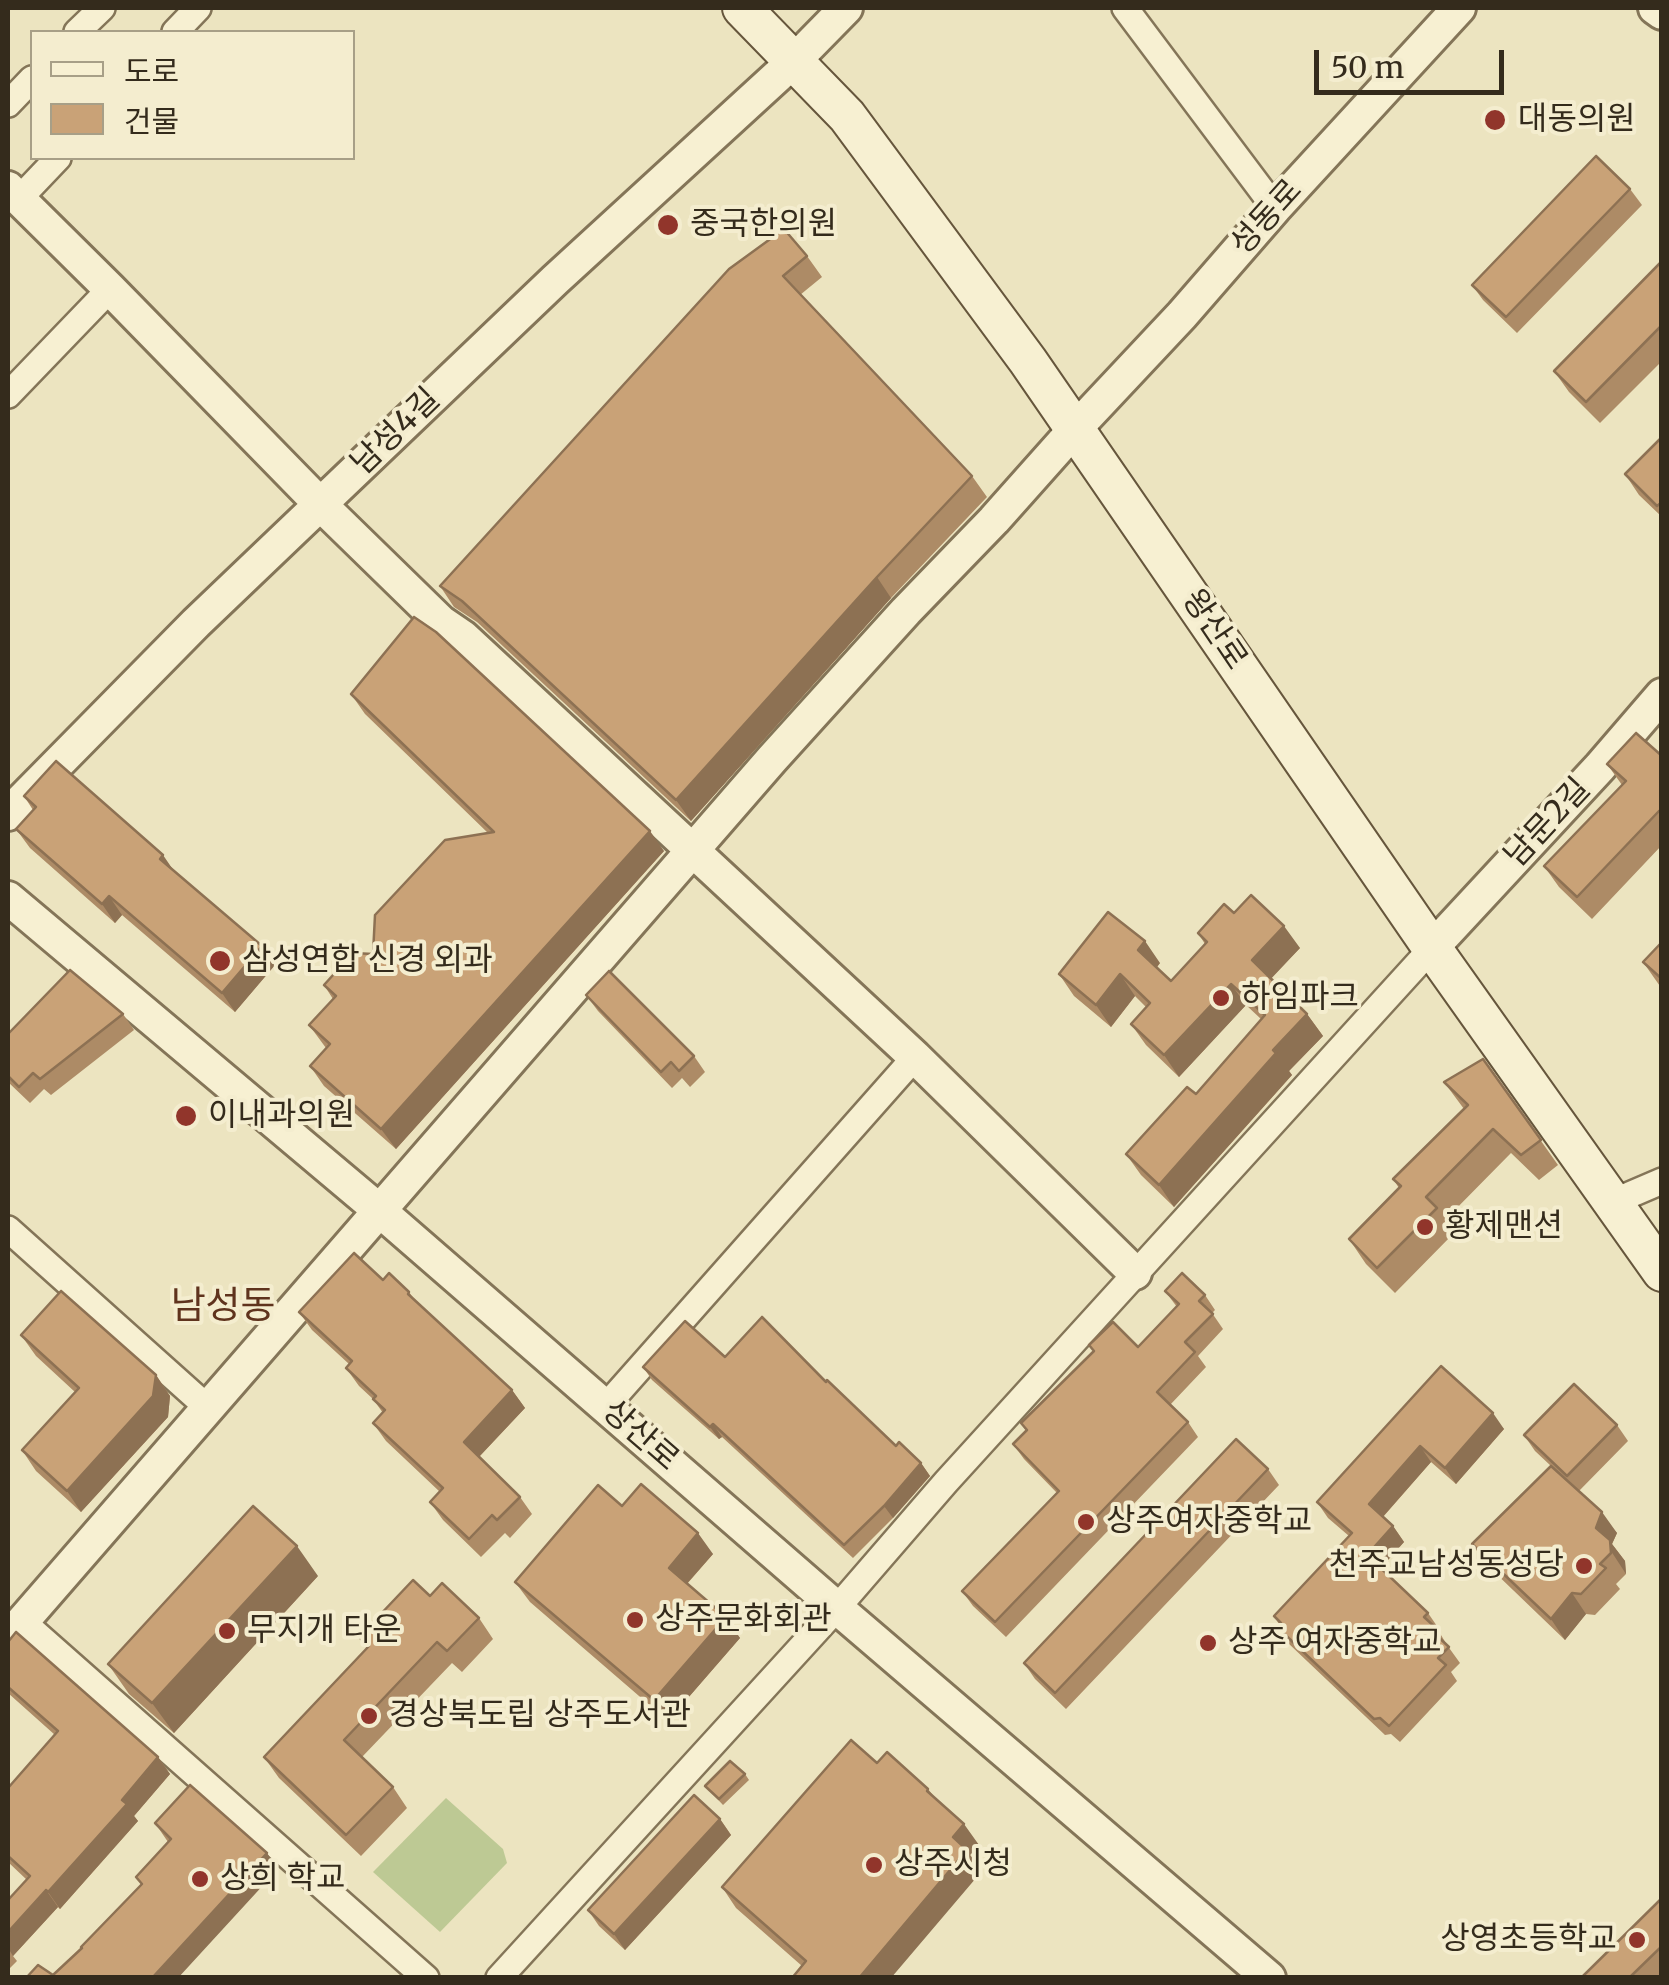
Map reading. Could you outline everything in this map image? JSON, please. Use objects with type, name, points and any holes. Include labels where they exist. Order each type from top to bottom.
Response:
[{"type":"main road","name":"왕산로","points":[[742,8],[847,116],[1028,361],[1432,948],[1662,1272]]},
{"type":"street","points":[[79,30],[102,8]]},
{"type":"street","points":[[177,30],[198,8]]},
{"type":"street","name":"남성4길","points":[[8,814],[196,623],[846,8]]},
{"type":"street","points":[[1126,8],[1275,208]]},
{"type":"street","name":"성동로","points":[[15,1629],[692,850],[1459,8]]},
{"type":"street","points":[[1655,8],[1662,13]]},
{"type":"street","points":[[8,104],[30,80]]},
{"type":"street","points":[[56,160],[12,195],[440,622],[463,637],[915,1057],[1136,1274]]},
{"type":"street","points":[[8,395],[110,289]]},
{"type":"street","name":"남문2길","points":[[1432,948],[1662,695]]},
{"type":"street","name":"상산로","points":[[8,898],[380,1211],[1269,1978]]},
{"type":"street","points":[[499,1978],[1432,948]]},
{"type":"street","points":[[606,1406],[915,1057]]},
{"type":"street","points":[[1613,1202],[1662,1181]]},
{"type":"street","points":[[8,1229],[208,1408]]},
{"type":"street","points":[[15,1629],[426,1978]]},
{"type":"green space","points":[[446,1798],[503,1849],[507,1863],[440,1932],[373,1872]]},
{"type":"building","points":[[1596,156],[1630,189],[1506,317],[1472,285]]},
{"type":"building","points":[[784,229],[807,256],[783,276],[972,476],[676,800],[462,601],[440,586],[729,269]]},
{"type":"building","points":[[1662,261],[1662,325],[1586,402],[1554,371]]},
{"type":"building","points":[[1662,437],[1662,502],[1657,506],[1625,474]]},
{"type":"building","points":[[414,617],[436,632],[650,831],[381,1129],[310,1066],[330,1044],[309,1025],[336,996],[324,985],[353,953],[373,954],[375,915],[445,840],[494,832],[351,694]]},
{"type":"building","points":[[1636,733],[1662,756],[1662,814],[1659,811],[1577,897],[1544,866],[1626,781],[1607,764]]},
{"type":"building","points":[[56,761],[163,855],[160,859],[262,946],[222,993],[109,896],[102,904],[16,829],[36,807],[24,796]]},
{"type":"building","points":[[1251,895],[1284,926],[1252,960],[1307,1014],[1159,1185],[1126,1154],[1187,1087],[1196,1094],[1265,1015],[1231,984],[1164,1055],[1131,1024],[1150,1003],[1120,974],[1096,1005],[1059,974],[1108,912],[1145,941],[1138,950],[1171,981],[1207,942],[1198,933],[1224,904],[1234,913]]},
{"type":"building","points":[[1662,942],[1662,979],[1643,962]]},
{"type":"building","points":[[70,970],[123,1014],[40,1079],[33,1073],[19,1087],[8,1076],[8,1034]]},
{"type":"building","points":[[609,971],[694,1056],[679,1071],[671,1062],[661,1072],[586,995]]},
{"type":"building","points":[[1483,1059],[1541,1140],[1521,1155],[1493,1129],[1426,1197],[1437,1208],[1377,1268],[1349,1239],[1401,1186],[1393,1179],[1468,1105],[1444,1082]]},
{"type":"building","points":[[354,1253],[383,1280],[389,1273],[512,1390],[464,1442],[520,1497],[497,1520],[492,1515],[469,1539],[430,1502],[443,1488],[373,1423],[385,1410],[346,1368],[352,1361],[299,1312]]},
{"type":"building","points":[[1182,1273],[1205,1295],[1199,1301],[1213,1314],[1185,1342],[1195,1352],[1157,1392],[1188,1422],[995,1622],[962,1591],[1059,1491],[1013,1444],[1027,1430],[1021,1423],[1094,1351],[1089,1345],[1113,1322],[1138,1347],[1179,1304],[1165,1291]]},
{"type":"building","points":[[61,1291],[156,1375],[153,1396],[67,1491],[22,1450],[79,1388],[21,1335]]},
{"type":"building","points":[[762,1317],[826,1382],[896,1446],[899,1442],[921,1463],[844,1545],[713,1424],[710,1427],[643,1367],[685,1321],[725,1357]]},
{"type":"building","points":[[1441,1366],[1493,1413],[1445,1468],[1420,1446],[1369,1504],[1393,1526],[1367,1555],[1428,1613],[1424,1617],[1436,1628],[1433,1632],[1449,1647],[1438,1658],[1446,1665],[1389,1726],[1380,1718],[1374,1719],[1277,1627],[1281,1623],[1274,1616],[1352,1533],[1317,1502]]},
{"type":"building","points":[[1574,1384],[1617,1425],[1567,1476],[1524,1435]]},
{"type":"building","points":[[1236,1439],[1268,1469],[1055,1693],[1024,1663]]},
{"type":"building","points":[[1551,1466],[1602,1512],[1596,1528],[1610,1540],[1611,1553],[1600,1564],[1606,1568],[1581,1594],[1572,1593],[1551,1619],[1472,1544]]},
{"type":"building","name":"상주문화회관","points":[[641,1484],[698,1533],[669,1568],[726,1617],[654,1700],[515,1582],[598,1485],[622,1506]]},
{"type":"building","points":[[253,1506],[297,1546],[152,1703],[108,1664]]},
{"type":"building","name":"경상북도립 상주도서관","points":[[413,1580],[430,1596],[442,1583],[479,1618],[447,1651],[437,1642],[344,1740],[393,1787],[346,1835],[264,1757],[369,1646],[359,1637]]},
{"type":"building","points":[[16,1632],[158,1757],[122,1800],[127,1804],[8,1932],[8,1900],[30,1876],[8,1856],[8,1788],[58,1731],[8,1687],[8,1642]]},
{"type":"building","name":"상주시청","points":[[851,1740],[877,1763],[887,1752],[928,1789],[964,1824],[953,1837],[967,1850],[859,1978],[792,1978],[806,1961],[722,1887]]},
{"type":"building","points":[[730,1761],[745,1774],[719,1799],[705,1786]]},
{"type":"building","points":[[190,1785],[267,1853],[152,1978],[26,1978],[38,1965],[53,1975],[142,1884],[136,1877],[171,1839],[155,1823]]},
{"type":"building","points":[[694,1795],[720,1819],[614,1934],[588,1910]]},
{"type":"building","name":"상영초등학교","points":[[1662,1898],[1662,1946],[1629,1978],[1581,1978]]},
{"type":"place","name":"대동의원","points":[[1495,120]]},
{"type":"place","name":"중국한의원","points":[[668,225]]},
{"type":"place","name":"삼성연합 신경 외과","points":[[220,961]]},
{"type":"place","name":"하임파크","points":[[1221,998]]},
{"type":"place","name":"이내과의원","points":[[186,1116]]},
{"type":"place","name":"황제맨션","points":[[1425,1227]]},
{"type":"place","name":"상주여자중학교","points":[[1086,1522]]},
{"type":"place","name":"천주교남성동성당","points":[[1584,1566]]},
{"type":"place","name":"상주문화회관","points":[[635,1620]]},
{"type":"place","name":"무지개 타운","points":[[227,1631]]},
{"type":"place","name":"상주 여자중학교","points":[[1208,1643]]},
{"type":"place","name":"경상북도립 상주도서관","points":[[369,1716]]},
{"type":"place","name":"상주시청","points":[[874,1865]]},
{"type":"place","name":"상희 학교","points":[[200,1879]]},
{"type":"place","name":"상영초등학교","points":[[1637,1940]]},
{"type":"district","name":"남성동","points":[[223,1307]]}]
